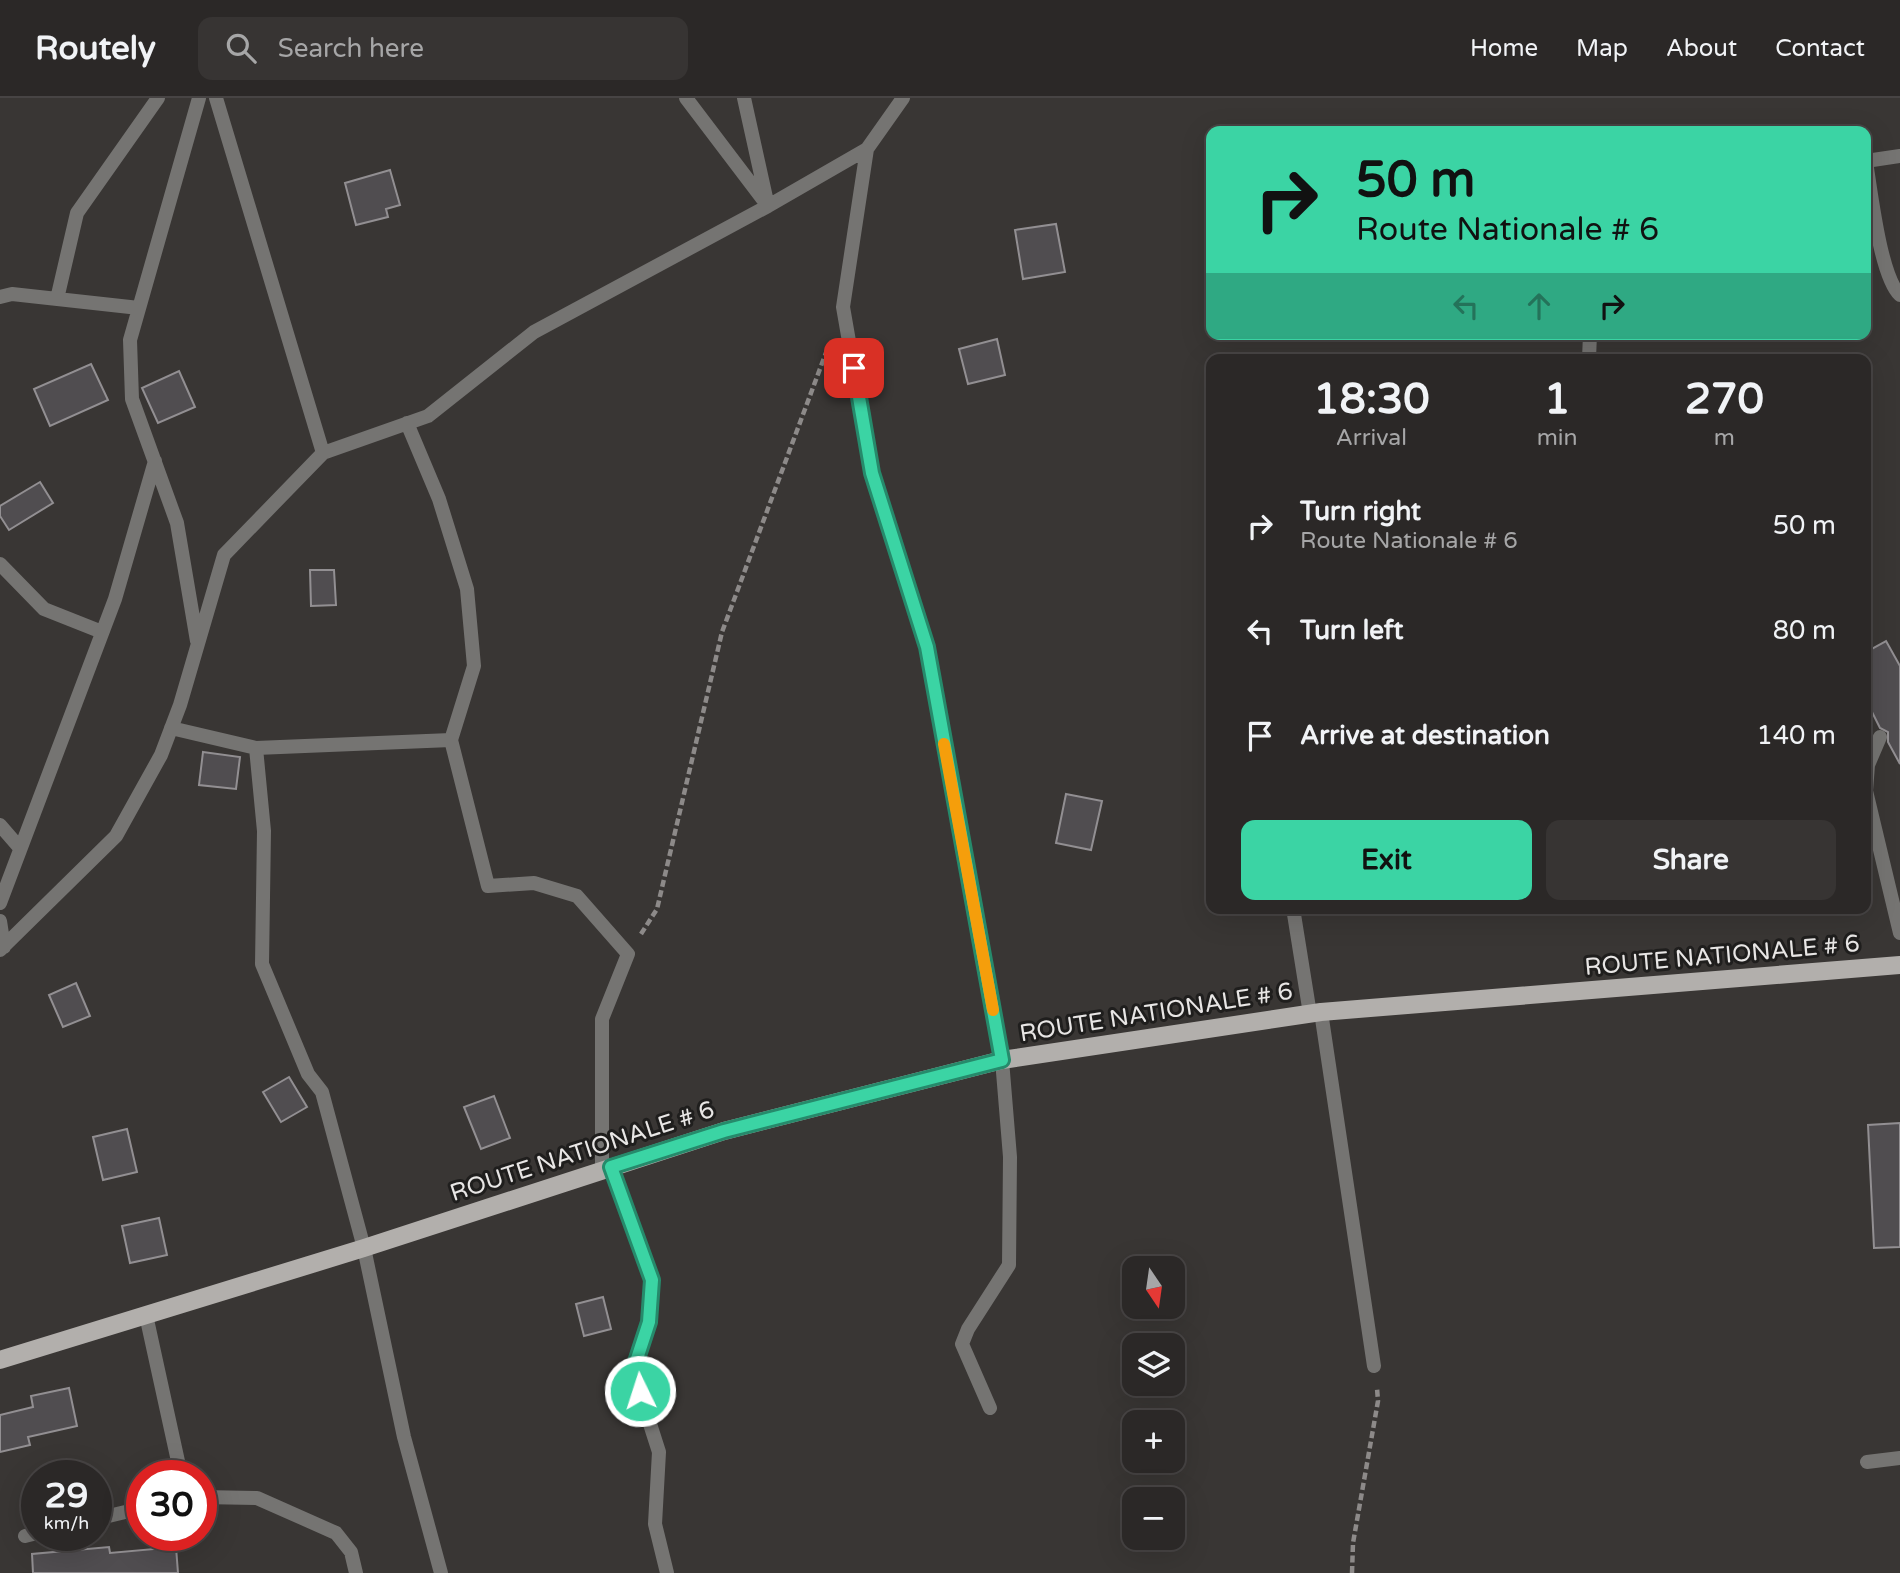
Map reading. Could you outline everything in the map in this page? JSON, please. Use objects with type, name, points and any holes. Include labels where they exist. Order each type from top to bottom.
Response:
[{"type":"main road","name":"ROUTE NATIONALE # 6","points":[[0,1360],[364,1248],[724,1131],[1002,1060],[1316,1013],[1900,965]]},
{"type":"street","points":[[57,299],[77,213],[158,98]]},
{"type":"street","points":[[198,645],[177,523],[132,399],[130,340],[199,98]]},
{"type":"street","points":[[216,98],[323,453]]},
{"type":"street","points":[[685,98],[768,206]]},
{"type":"street","points":[[744,98],[768,206]]},
{"type":"street","points":[[2,948],[116,835],[162,755],[224,555],[323,453],[429,416],[534,332],[768,206],[867,149],[904,98]]},
{"type":"street","points":[[867,149],[843,307],[872,473],[927,647],[1002,1060],[1010,1157],[1009,1265],[968,1329],[962,1344],[990,1408]]},
{"type":"street","points":[[1871,160],[1900,156]]},
{"type":"street","points":[[1871,188],[1885,265],[1893,288],[1900,295]]},
{"type":"street","points":[[0,297],[12,294],[139,307]]},
{"type":"street","points":[[407,423],[439,499],[467,589],[474,666],[451,740],[488,886],[534,883],[578,896],[628,954],[602,1019],[607,1169],[652,1280],[649,1322],[633,1371],[659,1452],[655,1524],[667,1573]]},
{"type":"street","points":[[0,903],[115,599],[155,461]]},
{"type":"street","points":[[0,564],[44,609],[102,632]]},
{"type":"street","points":[[171,728],[256,748],[451,740]]},
{"type":"street","points":[[1871,758],[1880,737]]},
{"type":"street","points":[[256,748],[264,831],[262,964],[308,1074],[322,1092],[364,1248],[404,1437],[441,1573]]},
{"type":"street","points":[[1871,812],[1900,933]]},
{"type":"street","points":[[0,825],[19,847]]},
{"type":"street","points":[[1294,914],[1316,1013],[1374,1366]]},
{"type":"street","points":[[0,921],[2,948]]},
{"type":"street","points":[[146,1315],[178,1460]]},
{"type":"street","points":[[1867,1462],[1900,1458]]},
{"type":"street","points":[[217,1497],[257,1498],[336,1533],[351,1552],[356,1573]]},
{"type":"path","points":[[628,954],[657,909],[722,632],[843,307]]},
{"type":"path","points":[[1352,1573],[1353,1543],[1378,1401],[1374,1366]]},
{"type":"building","points":[[390,170],[400,205],[386,209],[388,217],[356,225],[345,183]]},
{"type":"building","points":[[1056,224],[1065,272],[1023,279],[1015,230]]},
{"type":"building","points":[[997,339],[1005,375],[968,384],[959,349]]},
{"type":"building","points":[[91,364],[108,400],[50,426],[34,389]]},
{"type":"building","points":[[179,371],[195,407],[158,423],[142,388]]},
{"type":"building","points":[[40,482],[53,503],[9,530],[0,516],[0,506]]},
{"type":"building","points":[[310,570],[334,570],[336,605],[311,606]]},
{"type":"building","points":[[1886,641],[1900,666],[1900,764],[1888,742],[1888,732],[1880,728],[1871,710],[1871,649]]},
{"type":"building","points":[[203,752],[240,757],[236,789],[199,785]]},
{"type":"building","points":[[1066,794],[1102,801],[1091,850],[1056,843]]},
{"type":"building","points":[[76,983],[90,1016],[63,1027],[49,995]]},
{"type":"building","points":[[289,1077],[307,1107],[281,1122],[263,1092]]},
{"type":"building","points":[[494,1096],[510,1138],[481,1149],[464,1107]]},
{"type":"building","points":[[1900,1123],[1900,1247],[1874,1248],[1868,1125]]},
{"type":"building","points":[[127,1129],[137,1172],[103,1180],[93,1137]]},
{"type":"building","points":[[159,1218],[167,1255],[130,1263],[122,1226]]},
{"type":"building","points":[[603,1297],[611,1329],[584,1336],[576,1304]]},
{"type":"building","points":[[69,1388],[77,1426],[28,1437],[30,1445],[0,1452],[0,1415],[33,1407],[31,1396]]},
{"type":"building","points":[[65,1551],[176,1551],[178,1573],[33,1573],[32,1554]]},
{"type":"slow traffic","points":[[944,744],[993,1010]]},
{"type":"route","points":[[640,1391],[633,1371],[649,1322],[652,1280],[611,1167],[724,1131],[1002,1060],[927,647],[872,473],[854,368]]}]
